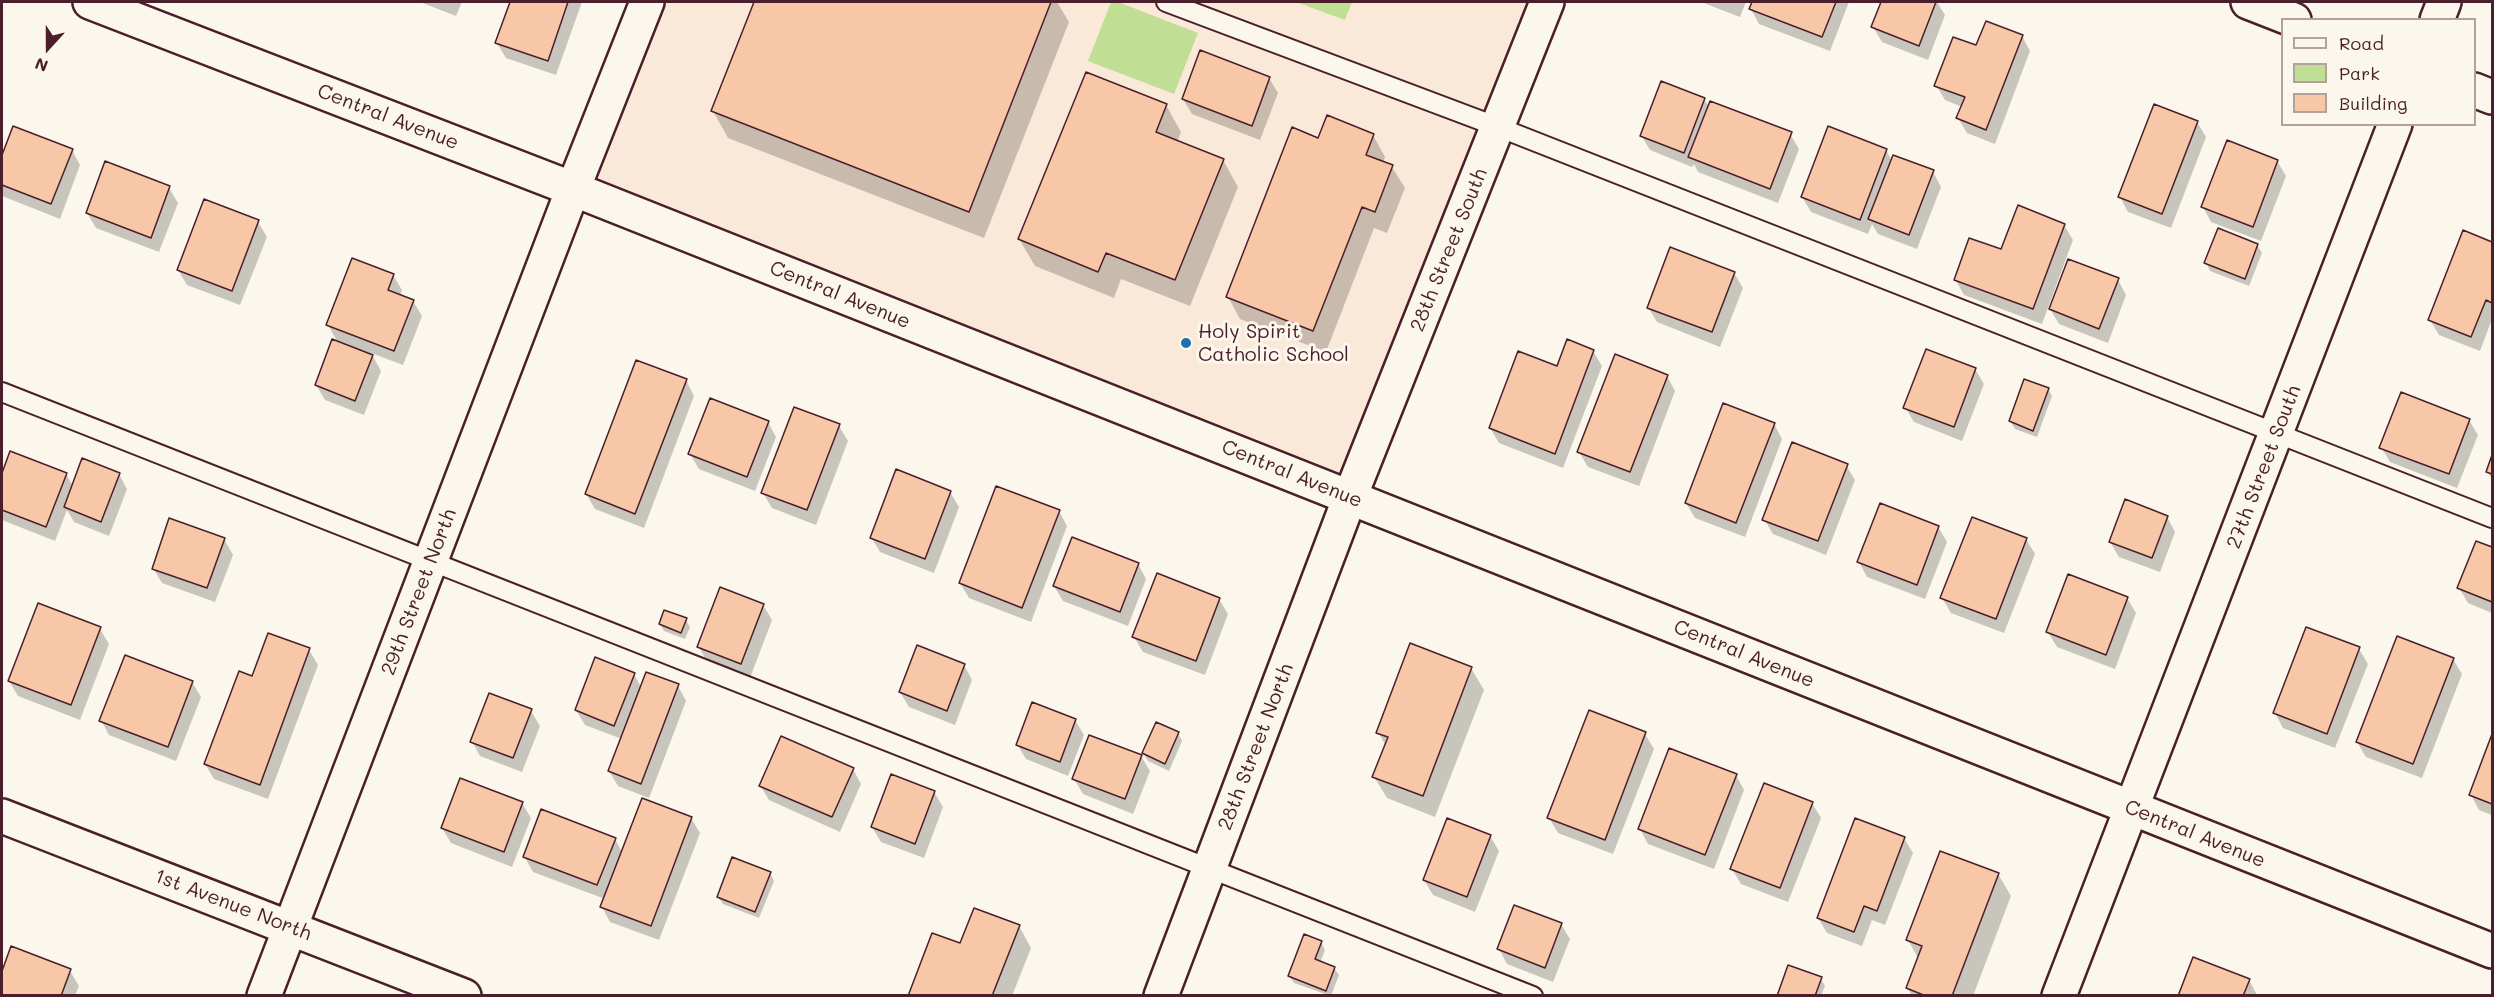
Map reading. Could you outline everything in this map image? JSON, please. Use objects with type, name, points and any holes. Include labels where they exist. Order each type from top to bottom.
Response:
[{"type":"street","name":"Central Avenue","points":[[90,2],[573,189],[2493,951]]},
{"type":"street","name":"29th Street North","points":[[264,996],[573,189],[647,2]]},
{"type":"street","name":"28th Street South","points":[[1350,497],[1547,2]]},
{"type":"street","points":[[2248,2],[2289,18]]},
{"type":"street","points":[[2438,18],[2444,2]]},
{"type":"street","points":[[2476,90],[2493,97]]},
{"type":"street","name":"27th Street South","points":[[2059,996],[2394,126]]},
{"type":"street","name":"28th Street North","points":[[1161,996],[1350,497]]},
{"type":"street","name":"1st Avenue North","points":[[2,816],[464,996]]},
{"type":"lane","points":[[1166,2],[1498,127],[2276,435],[2493,518]]},
{"type":"lane","points":[[2,392],[1211,867],[1533,996]]},
{"type":"shaded area","name":"Holy Spirit Catholic School","points":[[647,2],[1547,2],[1350,497],[573,189]]},
{"type":"green space","points":[[1111,2],[1118,2],[1198,33],[1174,94],[1088,61]]},
{"type":"green space","points":[[1296,2],[1352,2],[1345,20]]},
{"type":"building","points":[[510,2],[568,2],[548,61],[495,43]]},
{"type":"building","points":[[754,2],[1051,2],[969,212],[711,111]]},
{"type":"building","points":[[1752,2],[1836,2],[1822,37],[1749,9]]},
{"type":"building","points":[[1881,2],[1936,2],[1919,46],[1871,27]]},
{"type":"building","points":[[1986,21],[2023,35],[1986,130],[1956,118],[1965,97],[1934,86],[1953,37],[1976,45]]},
{"type":"building","points":[[1200,50],[1270,77],[1252,126],[1182,99]]},
{"type":"building","points":[[1086,72],[1167,104],[1156,132],[1224,159],[1175,280],[1106,253],[1098,272],[1018,239]]},
{"type":"building","points":[[1661,81],[1705,98],[1684,153],[1640,136]]},
{"type":"building","points":[[1710,101],[1792,132],[1770,189],[1688,157]]},
{"type":"building","points":[[2154,104],[2198,121],[2162,214],[2118,197]]},
{"type":"building","points":[[1327,115],[1374,134],[1366,155],[1393,165],[1375,212],[1362,207],[1313,331],[1226,297],[1292,127],[1318,138]]},
{"type":"building","points":[[13,126],[73,149],[51,204],[2,185],[2,155]]},
{"type":"building","points":[[1828,126],[1887,149],[1860,220],[1801,197]]},
{"type":"building","points":[[2227,140],[2278,160],[2253,227],[2201,207]]},
{"type":"building","points":[[1893,155],[1934,170],[1909,235],[1868,219]]},
{"type":"building","points":[[105,161],[170,186],[151,238],[86,213]]},
{"type":"building","points":[[204,199],[259,220],[232,291],[177,270]]},
{"type":"building","points":[[2018,205],[2065,224],[2033,309],[1954,280],[1969,238],[2001,249]]},
{"type":"building","points":[[2218,228],[2258,244],[2245,279],[2204,263]]},
{"type":"building","points":[[2463,230],[2492,242],[2492,303],[2486,300],[2471,337],[2428,320]]},
{"type":"building","points":[[1670,247],[1735,272],[1712,332],[1647,308]]},
{"type":"building","points":[[352,258],[394,274],[388,290],[414,300],[394,351],[326,325]]},
{"type":"building","points":[[2068,259],[2119,278],[2099,329],[2049,309]]},
{"type":"building","points":[[332,339],[373,355],[355,401],[315,385]]},
{"type":"building","points":[[1567,339],[1594,350],[1555,454],[1489,428],[1518,351],[1557,366]]},
{"type":"building","points":[[1926,349],[1976,368],[1954,427],[1903,408]]},
{"type":"building","points":[[1615,354],[1668,375],[1630,472],[1577,452]]},
{"type":"building","points":[[636,360],[687,379],[635,514],[585,494]]},
{"type":"building","points":[[2024,379],[2049,388],[2033,431],[2009,421]]},
{"type":"building","points":[[2401,392],[2470,419],[2449,474],[2379,448]]},
{"type":"building","points":[[710,398],[769,421],[747,477],[688,454]]},
{"type":"building","points":[[1723,403],[1775,423],[1736,523],[1685,503]]},
{"type":"building","points":[[794,407],[840,424],[807,510],[761,493]]},
{"type":"building","points":[[1792,442],[1848,464],[1818,541],[1762,520]]},
{"type":"building","points":[[10,451],[67,473],[46,527],[2,510],[2,473]]},
{"type":"building","points":[[2492,455],[2492,474],[2486,472]]},
{"type":"building","points":[[82,458],[120,473],[101,522],[64,507]]},
{"type":"building","points":[[896,469],[951,491],[925,559],[870,538]]},
{"type":"building","points":[[996,486],[1060,510],[1022,608],[959,583]]},
{"type":"building","points":[[2125,499],[2168,516],[2152,558],[2109,542]]},
{"type":"building","points":[[1880,503],[1939,526],[1917,585],[1857,562]]},
{"type":"building","points":[[1972,517],[2027,538],[1996,619],[1940,598]]},
{"type":"building","points":[[169,518],[225,538],[207,588],[152,569]]},
{"type":"building","points":[[1072,537],[1139,563],[1120,612],[1053,586]]},
{"type":"building","points":[[2476,541],[2492,547],[2492,602],[2457,588]]},
{"type":"building","points":[[1157,573],[1220,598],[1196,661],[1132,637]]},
{"type":"building","points":[[2068,574],[2128,597],[2106,655],[2046,632]]},
{"type":"building","points":[[720,587],[764,604],[741,664],[697,647]]},
{"type":"building","points":[[38,603],[101,627],[71,705],[8,681]]},
{"type":"building","points":[[664,610],[687,618],[681,633],[659,624]]},
{"type":"building","points":[[2306,627],[2360,647],[2327,734],[2273,713]]},
{"type":"building","points":[[268,633],[310,648],[260,785],[204,764],[239,671],[252,676]]},
{"type":"building","points":[[2397,636],[2454,658],[2413,764],[2356,742]]},
{"type":"building","points":[[1410,643],[1472,667],[1423,796],[1372,777],[1388,737],[1376,733]]},
{"type":"building","points":[[917,645],[965,664],[947,711],[899,692]]},
{"type":"building","points":[[125,655],[193,681],[168,747],[99,721]]},
{"type":"building","points":[[595,657],[635,673],[614,726],[575,710]]},
{"type":"building","points":[[646,672],[679,684],[641,784],[608,771]]},
{"type":"building","points":[[489,693],[532,709],[513,758],[470,742]]},
{"type":"building","points":[[1032,702],[1076,719],[1060,762],[1016,745]]},
{"type":"building","points":[[1589,710],[1646,732],[1605,840],[1547,818]]},
{"type":"building","points":[[1156,722],[1179,732],[1165,764],[1142,753]]},
{"type":"building","points":[[2492,734],[2492,804],[2469,795]]},
{"type":"building","points":[[1089,735],[1142,755],[1125,799],[1072,779]]},
{"type":"building","points":[[781,736],[854,768],[832,817],[759,786]]},
{"type":"building","points":[[1669,748],[1737,774],[1705,855],[1638,829]]},
{"type":"building","points":[[891,774],[935,791],[915,844],[871,827]]},
{"type":"building","points":[[460,778],[523,802],[504,852],[441,828]]},
{"type":"building","points":[[1764,783],[1813,802],[1780,888],[1730,869]]},
{"type":"building","points":[[642,798],[692,817],[651,926],[600,907]]},
{"type":"building","points":[[541,809],[616,838],[597,885],[523,857]]},
{"type":"building","points":[[1447,818],[1491,835],[1467,897],[1423,880]]},
{"type":"building","points":[[1855,818],[1905,837],[1877,911],[1864,906],[1854,932],[1817,918]]},
{"type":"building","points":[[1940,851],[1999,873],[1952,996],[1926,996],[1906,988],[1922,946],[1906,940]]},
{"type":"building","points":[[732,857],[771,872],[755,912],[717,897]]},
{"type":"building","points":[[1514,905],[1562,923],[1545,968],[1497,949]]},
{"type":"building","points":[[974,908],[1020,925],[992,996],[908,996],[932,933],[960,943]]},
{"type":"building","points":[[1304,934],[1322,941],[1315,959],[1335,967],[1326,991],[1288,976]]},
{"type":"building","points":[[11,946],[71,969],[61,996],[2,996],[2,971]]},
{"type":"building","points":[[2193,957],[2250,979],[2243,996],[2178,996]]},
{"type":"building","points":[[1788,965],[1822,977],[1815,996],[1777,996]]},
{"type":"place","name":"Holy Spirit Catholic School","points":[[1186,343]]}]
